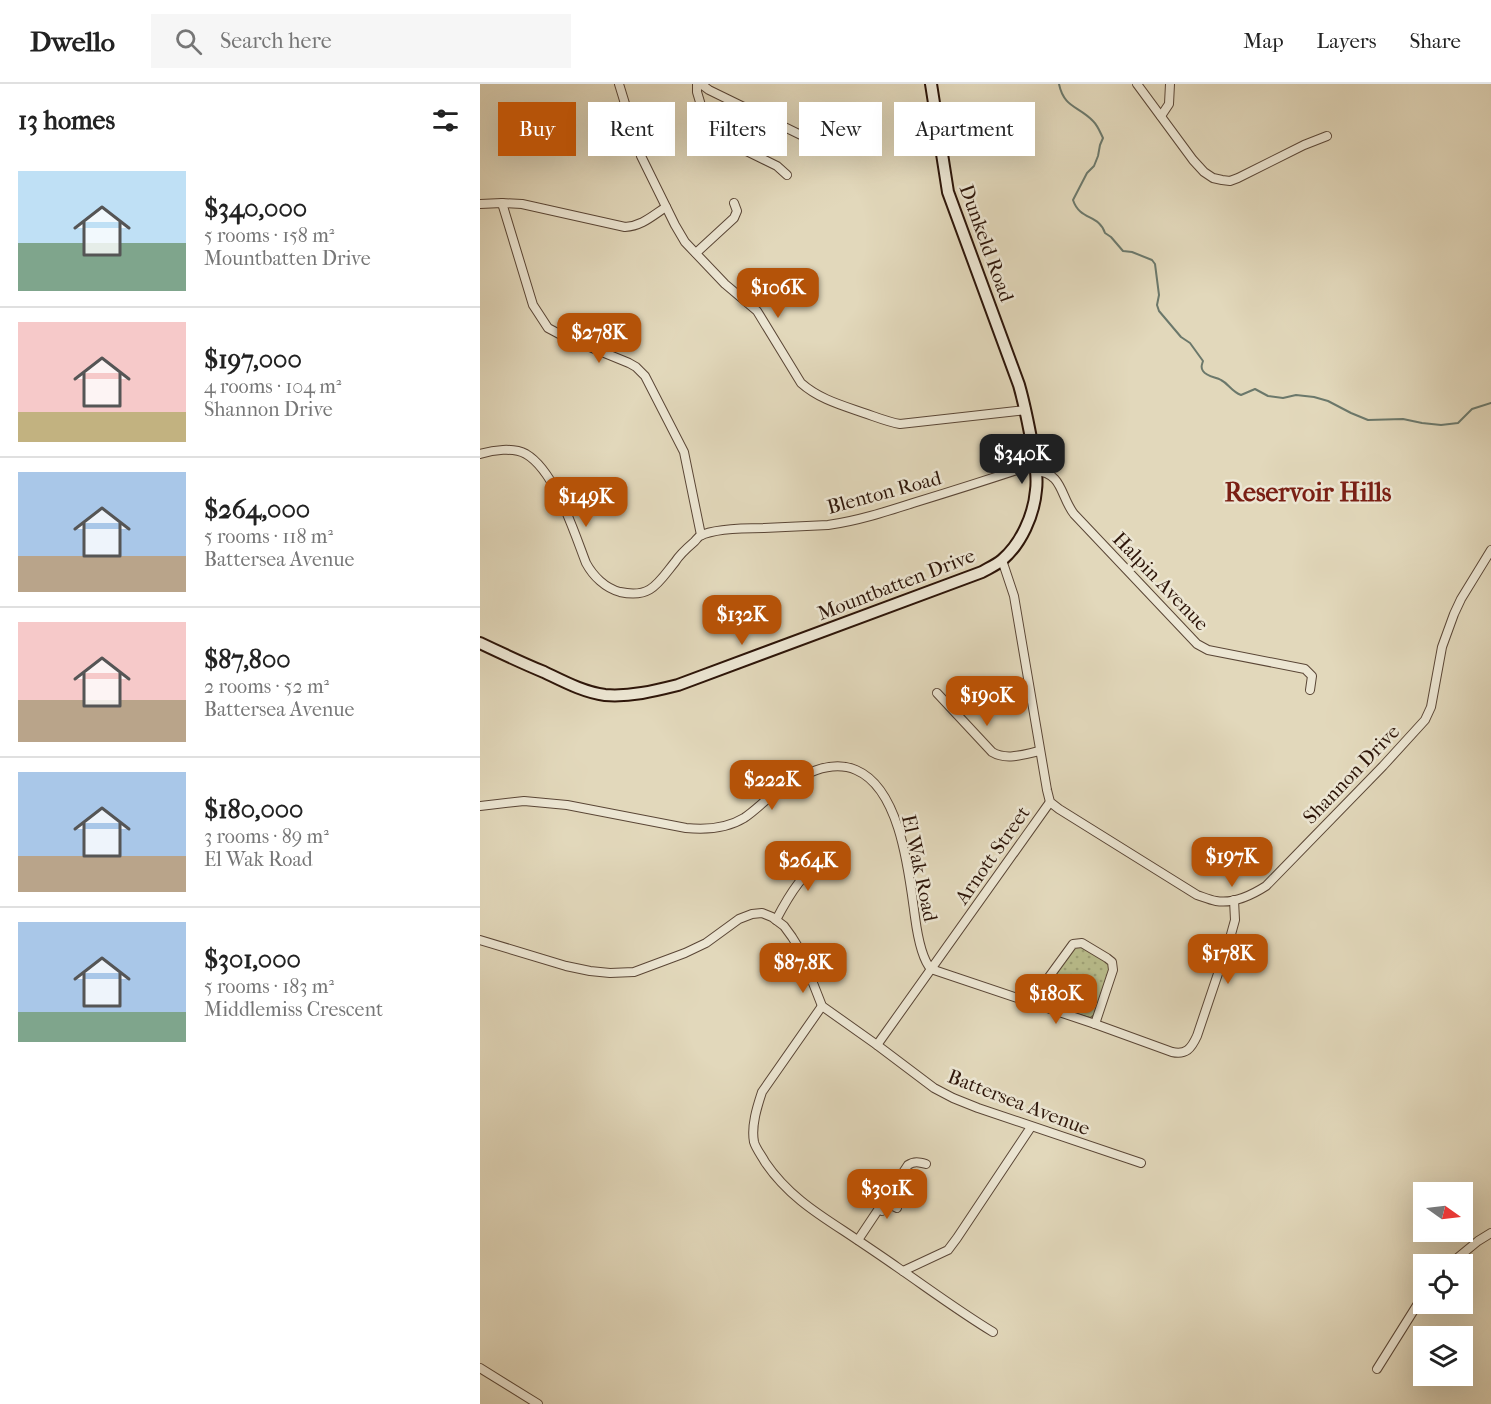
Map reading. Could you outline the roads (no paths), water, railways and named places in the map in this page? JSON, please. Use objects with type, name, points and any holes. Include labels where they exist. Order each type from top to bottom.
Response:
[{"type":"main road","name":"Dunkeld Road","points":[[931,84],[948,192],[1026,410]]},
{"type":"main road","name":"Mountbatten Drive","points":[[480,643],[590,692],[605,695],[632,694],[678,685],[982,572],[1002,560],[1021,537],[1030,516],[1037,489],[1036,468],[1026,410]]},
{"type":"street","points":[[619,84],[641,156],[685,242],[725,284],[758,311],[801,383],[810,391],[821,398],[885,421],[900,424],[1026,410]]},
{"type":"street","points":[[787,176],[777,166],[728,142],[713,131],[703,112],[697,92],[699,84],[799,134]]},
{"type":"street","points":[[1137,84],[1193,160],[1213,178],[1230,181],[1326,136]]},
{"type":"street","points":[[1161,116],[1169,104],[1170,84]]},
{"type":"street","points":[[480,454],[505,449],[525,453],[542,468],[556,491],[592,574],[616,591],[640,593],[651,589],[662,580],[684,550],[701,535],[684,452],[645,376],[630,363],[548,328],[533,306],[502,203]]},
{"type":"street","points":[[696,253],[734,218],[737,211],[734,203]]},
{"type":"street","points":[[480,204],[522,204],[625,226],[639,224],[666,207]]},
{"type":"street","name":"Blenton Road","points":[[701,535],[739,529],[840,523],[876,515],[1036,468]]},
{"type":"street","name":"Halpin Avenue","points":[[1036,468],[1056,479],[1074,514],[1197,644],[1208,650],[1305,669],[1312,676],[1310,690]]},
{"type":"street","name":"Shannon Drive","points":[[1050,802],[1197,895],[1216,901],[1234,900],[1266,886],[1425,720],[1433,703],[1442,647],[1454,614],[1491,550]]},
{"type":"street","points":[[1002,560],[1014,596],[1050,802]]},
{"type":"street","points":[[938,693],[992,752],[999,756],[1007,757],[1040,751]]},
{"type":"street","name":"El Wak Road","points":[[480,806],[524,801],[567,805],[706,830],[725,826],[743,818],[780,790],[808,773],[828,766],[856,770],[872,780],[885,797],[899,828],[918,934],[927,964],[931,969]]},
{"type":"street","name":"Arnott Street","points":[[877,1045],[1050,802]]},
{"type":"street","points":[[776,920],[797,885],[819,863],[831,855]]},
{"type":"street","points":[[931,969],[1172,1052],[1184,1053],[1190,1049],[1197,1036],[1230,938],[1235,920],[1234,900]]},
{"type":"street","points":[[480,940],[590,971],[634,972],[706,943],[739,919],[752,914],[762,913],[784,926],[800,950],[822,1006],[762,1092],[754,1126],[754,1142],[773,1174],[806,1206],[993,1332]]},
{"type":"street","points":[[1030,1003],[1073,944],[1082,943],[1107,958],[1112,962],[1113,967],[1095,1024]]},
{"type":"street","name":"Battersea Avenue","points":[[822,1006],[934,1088],[953,1098],[1031,1127],[1141,1163]]},
{"type":"street","points":[[903,1271],[948,1250],[1031,1127]]},
{"type":"street","points":[[859,1241],[908,1165],[917,1162],[926,1164]]},
{"type":"street","points":[[859,1241],[886,1206],[889,1204],[897,1208]]},
{"type":"street","points":[[1462,1254],[1478,1240],[1491,1233]]},
{"type":"street","points":[[1377,1369],[1413,1312]]},
{"type":"street","points":[[480,1368],[538,1404]]},
{"type":"waterway","points":[[1059,84],[1064,98],[1093,121],[1103,138],[1094,166],[1087,173],[1073,200],[1076,207],[1098,223],[1123,251],[1152,260],[1155,264],[1159,311],[1181,337],[1190,343],[1203,361],[1202,370],[1209,376],[1219,379],[1241,395],[1255,389],[1268,396],[1314,397],[1328,401],[1368,420],[1403,419],[1441,425],[1458,423],[1472,409],[1491,403]]},
{"type":"district","name":"Reservoir Hills","points":[[1308,492]]}]
